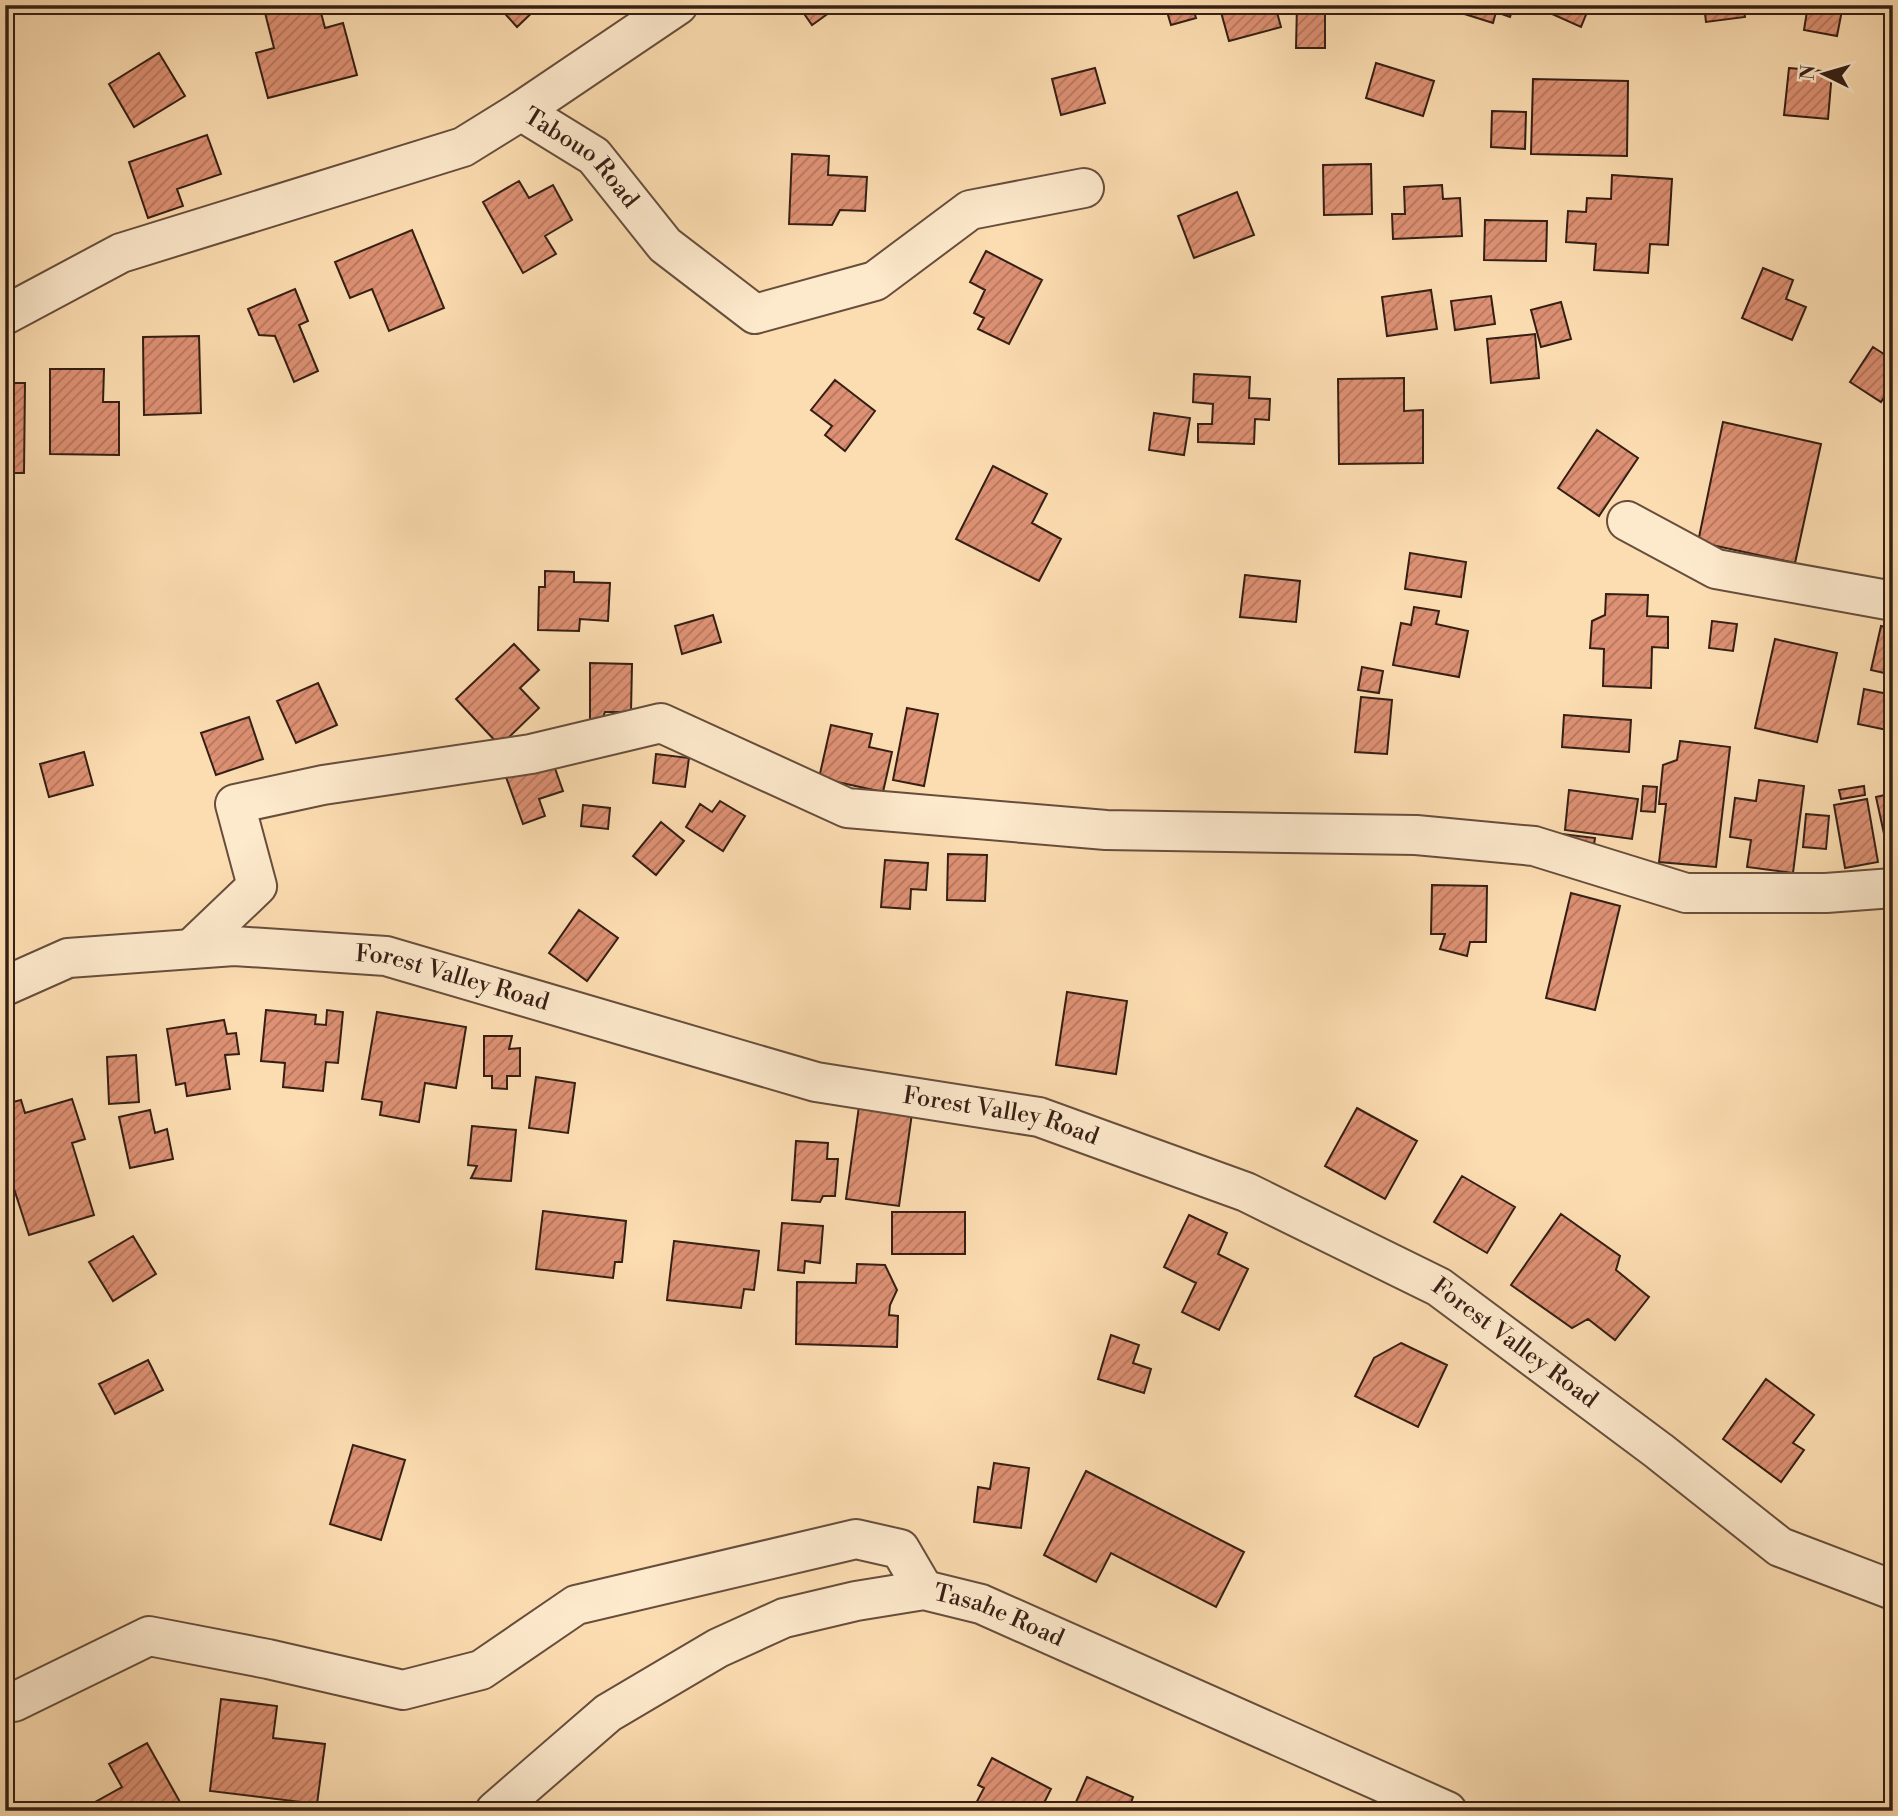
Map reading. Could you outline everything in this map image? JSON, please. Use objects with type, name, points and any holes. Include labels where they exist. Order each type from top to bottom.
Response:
[{"type":"street","points":[[521,111],[678,5]]},
{"type":"street","name":"Tabouo Road","points":[[5,315],[121,253],[463,147],[521,111],[594,156],[665,245],[755,314],[875,281],[970,210],[1084,188]]},
{"type":"street","points":[[1627,521],[1716,569],[1893,601]]},
{"type":"street","points":[[191,949],[257,886],[235,804],[323,785],[531,754],[662,723],[847,808],[1106,830],[1416,835],[1534,846],[1686,892],[1826,893],[1893,888]]},
{"type":"street","name":"Forest Valley Road","points":[[5,986],[68,958],[234,946],[386,956],[816,1082],[1039,1117],[1246,1192],[1439,1287],[1659,1451],[1780,1547],[1893,1590]]},
{"type":"street","points":[[5,1702],[13,1702],[149,1636],[268,1659],[403,1690],[481,1670],[576,1605],[856,1539],[900,1549],[924,1590]]},
{"type":"street","name":"Tasahe Road","points":[[495,1811],[608,1713],[718,1648],[784,1618],[856,1601],[924,1590],[981,1604],[1447,1811]]},
{"type":"building","points":[[263,5],[319,5],[325,28],[343,23],[357,75],[268,98],[256,53],[274,48]]},
{"type":"building","points":[[497,5],[540,5],[517,27]]},
{"type":"building","points":[[798,5],[840,5],[812,25]]},
{"type":"building","points":[[1165,5],[1192,5],[1196,18],[1171,25]]},
{"type":"building","points":[[1219,5],[1275,5],[1281,27],[1229,41]]},
{"type":"building","points":[[1297,5],[1325,5],[1325,48],[1296,48]]},
{"type":"building","points":[[1457,5],[1514,5],[1510,17],[1496,12],[1493,23],[1455,11]]},
{"type":"building","points":[[1532,5],[1590,5],[1581,27]]},
{"type":"building","points":[[1704,5],[1743,5],[1745,17],[1706,22]]},
{"type":"building","points":[[1808,5],[1843,5],[1837,36],[1804,30]]},
{"type":"building","points":[[159,53],[185,96],[134,127],[109,84]]},
{"type":"building","points":[[1376,63],[1434,81],[1423,116],[1366,98]]},
{"type":"building","points":[[1095,68],[1105,103],[1061,115],[1052,79]]},
{"type":"building","points":[[1789,68],[1832,72],[1828,119],[1784,115]]},
{"type":"building","points":[[1533,79],[1628,81],[1627,156],[1531,154]]},
{"type":"building","points":[[1492,111],[1526,112],[1525,149],[1491,147]]},
{"type":"building","points":[[207,135],[221,174],[177,189],[183,206],[148,218],[129,162]]},
{"type":"building","points":[[792,154],[829,156],[828,175],[867,177],[865,211],[840,210],[832,225],[789,224]]},
{"type":"building","points":[[1371,164],[1372,214],[1324,215],[1323,165]]},
{"type":"building","points":[[1612,175],[1672,179],[1668,245],[1650,244],[1648,273],[1594,270],[1596,244],[1566,242],[1568,211],[1586,212],[1587,198],[1611,199]]},
{"type":"building","points":[[519,181],[529,198],[553,185],[572,220],[545,236],[556,254],[523,273],[483,202]]},
{"type":"building","points":[[1442,185],[1443,199],[1460,198],[1462,236],[1393,239],[1392,214],[1405,214],[1404,187]]},
{"type":"building","points":[[1237,192],[1254,235],[1194,258],[1178,216]]},
{"type":"building","points":[[1485,220],[1547,221],[1546,261],[1484,260]]},
{"type":"building","points":[[412,230],[444,308],[389,331],[372,289],[350,298],[335,262]]},
{"type":"building","points":[[986,251],[1042,280],[1009,344],[978,329],[984,318],[974,313],[985,290],[970,282]]},
{"type":"building","points":[[1763,268],[1793,280],[1786,299],[1806,307],[1792,340],[1742,318]]},
{"type":"building","points":[[295,289],[308,321],[299,325],[318,371],[294,382],[275,336],[259,335],[248,309]]},
{"type":"building","points":[[1431,290],[1437,329],[1387,336],[1382,297]]},
{"type":"building","points":[[1491,296],[1495,324],[1455,330],[1451,301]]},
{"type":"building","points":[[1561,302],[1571,339],[1541,347],[1531,310]]},
{"type":"building","points":[[1535,334],[1539,378],[1491,383],[1487,339]]},
{"type":"building","points":[[199,336],[201,413],[144,415],[143,337]]},
{"type":"building","points":[[1873,347],[1893,360],[1893,383],[1881,402],[1850,382]]},
{"type":"building","points":[[50,369],[104,369],[103,402],[119,402],[119,455],[50,454]]},
{"type":"building","points":[[1194,374],[1250,377],[1249,398],[1270,399],[1269,420],[1255,419],[1254,444],[1198,442],[1198,424],[1212,424],[1213,404],[1193,402]]},
{"type":"building","points":[[1404,378],[1404,411],[1423,410],[1423,463],[1339,464],[1338,379]]},
{"type":"building","points":[[835,380],[875,411],[845,451],[825,435],[832,426],[811,410]]},
{"type":"building","points":[[5,383],[25,383],[24,473],[5,473]]},
{"type":"building","points":[[1154,413],[1190,418],[1184,455],[1149,450]]},
{"type":"building","points":[[1723,422],[1821,444],[1795,563],[1698,542]]},
{"type":"building","points":[[1597,430],[1638,458],[1599,516],[1558,488]]},
{"type":"building","points":[[993,466],[1047,494],[1032,523],[1061,539],[1039,581],[956,539]]},
{"type":"building","points":[[1410,553],[1466,562],[1461,597],[1405,589]]},
{"type":"building","points":[[545,571],[574,572],[574,582],[610,583],[608,621],[580,619],[579,631],[538,630],[539,587],[545,587]]},
{"type":"building","points":[[1245,575],[1300,581],[1296,622],[1240,617]]},
{"type":"building","points":[[1606,594],[1648,595],[1647,616],[1668,617],[1668,648],[1652,647],[1651,688],[1603,686],[1604,649],[1590,648],[1592,621],[1605,615]]},
{"type":"building","points":[[1414,607],[1439,611],[1436,624],[1468,631],[1459,677],[1393,665],[1401,623],[1411,625]]},
{"type":"building","points":[[713,615],[721,642],[682,654],[675,626]]},
{"type":"building","points":[[1712,621],[1737,624],[1733,651],[1709,648]]},
{"type":"building","points":[[1881,626],[1893,628],[1893,675],[1871,670]]},
{"type":"building","points":[[1775,639],[1837,653],[1817,742],[1755,728]]},
{"type":"building","points":[[514,644],[539,670],[520,688],[539,708],[500,746],[456,699]]},
{"type":"building","points":[[590,663],[632,664],[631,712],[605,712],[602,720],[590,720]]},
{"type":"building","points":[[1362,667],[1383,671],[1379,693],[1358,690]]},
{"type":"building","points":[[318,683],[337,725],[296,743],[277,701]]},
{"type":"building","points":[[1864,689],[1893,695],[1892,731],[1858,724]]},
{"type":"building","points":[[1361,697],[1392,700],[1387,754],[1355,752]]},
{"type":"building","points":[[907,708],[938,714],[924,786],[893,780]]},
{"type":"building","points":[[1564,715],[1631,720],[1629,752],[1562,747]]},
{"type":"building","points":[[249,717],[263,759],[216,775],[201,733]]},
{"type":"building","points":[[831,725],[872,734],[869,747],[892,752],[883,792],[819,778]]},
{"type":"building","points":[[1680,741],[1730,747],[1716,867],[1659,862],[1666,804],[1659,804],[1663,765],[1677,760]]},
{"type":"building","points":[[84,752],[93,785],[49,797],[40,764]]},
{"type":"building","points":[[656,754],[689,758],[685,787],[653,783]]},
{"type":"building","points":[[552,760],[563,791],[539,799],[545,816],[523,824],[506,777]]},
{"type":"building","points":[[1759,780],[1804,786],[1793,873],[1747,867],[1751,840],[1730,837],[1735,798],[1756,801]]},
{"type":"building","points":[[1643,786],[1657,787],[1655,812],[1641,811]]},
{"type":"building","points":[[1864,786],[1865,795],[1841,799],[1839,790]]},
{"type":"building","points":[[1569,790],[1638,799],[1632,839],[1565,830]]},
{"type":"building","points":[[1893,793],[1893,875],[1876,797]]},
{"type":"building","points":[[1867,799],[1878,862],[1845,868],[1834,805]]},
{"type":"building","points":[[720,801],[745,816],[723,851],[686,827],[700,804],[712,812]]},
{"type":"building","points":[[583,805],[610,808],[608,829],[581,826]]},
{"type":"building","points":[[1806,814],[1829,816],[1826,849],[1803,847]]},
{"type":"building","points":[[661,822],[684,841],[656,875],[633,856]]},
{"type":"building","points":[[1562,834],[1595,838],[1593,852],[1561,849]]},
{"type":"building","points":[[948,854],[987,855],[985,901],[947,900]]},
{"type":"building","points":[[885,860],[928,863],[926,890],[911,889],[910,909],[881,907]]},
{"type":"building","points":[[1432,885],[1487,886],[1486,942],[1470,942],[1467,956],[1440,949],[1445,934],[1431,934]]},
{"type":"building","points":[[1571,893],[1620,906],[1595,1010],[1546,998]]},
{"type":"building","points":[[579,910],[618,938],[587,981],[549,953]]},
{"type":"building","points":[[1067,992],[1127,1001],[1116,1074],[1056,1065]]},
{"type":"building","points":[[266,1010],[316,1015],[315,1024],[326,1025],[327,1010],[343,1012],[338,1063],[326,1062],[323,1091],[283,1087],[285,1063],[261,1061]]},
{"type":"building","points":[[377,1012],[466,1027],[456,1088],[425,1083],[419,1122],[380,1115],[382,1102],[362,1099]]},
{"type":"building","points":[[224,1020],[227,1034],[236,1033],[239,1054],[225,1055],[230,1089],[187,1096],[185,1083],[176,1085],[167,1029]]},
{"type":"building","points":[[484,1036],[512,1036],[509,1049],[520,1048],[520,1076],[507,1076],[507,1089],[492,1088],[492,1076],[484,1076]]},
{"type":"building","points":[[136,1055],[139,1102],[109,1104],[107,1057]]},
{"type":"building","points":[[536,1077],[575,1083],[568,1133],[529,1128]]},
{"type":"building","points":[[72,1099],[85,1139],[72,1143],[94,1215],[29,1235],[5,1161],[5,1120],[8,1119],[5,1104],[21,1100],[25,1113]]},
{"type":"building","points":[[860,1099],[913,1106],[899,1206],[846,1199]]},
{"type":"building","points":[[1357,1108],[1417,1141],[1385,1199],[1325,1166]]},
{"type":"building","points":[[150,1110],[155,1133],[167,1129],[173,1159],[130,1168],[119,1117]]},
{"type":"building","points":[[472,1126],[516,1130],[511,1181],[471,1178],[477,1166],[468,1165]]},
{"type":"building","points":[[796,1141],[828,1143],[827,1159],[838,1159],[835,1196],[823,1196],[820,1202],[792,1200]]},
{"type":"building","points":[[1893,1165],[1893,1189],[1886,1187]]},
{"type":"building","points":[[1462,1176],[1515,1207],[1487,1253],[1434,1222]]},
{"type":"building","points":[[543,1211],[626,1221],[622,1262],[615,1262],[613,1278],[536,1269]]},
{"type":"building","points":[[892,1212],[965,1212],[965,1254],[892,1254]]},
{"type":"building","points":[[1561,1214],[1620,1256],[1616,1270],[1649,1297],[1615,1340],[1588,1319],[1572,1328],[1511,1285]]},
{"type":"building","points":[[1189,1215],[1227,1233],[1218,1254],[1248,1269],[1219,1330],[1182,1312],[1196,1283],[1164,1267]]},
{"type":"building","points":[[782,1223],[823,1226],[820,1263],[805,1261],[804,1273],[778,1270]]},
{"type":"building","points":[[133,1236],[156,1274],[113,1301],[89,1262]]},
{"type":"building","points":[[674,1241],[759,1251],[754,1290],[744,1289],[741,1308],[667,1300]]},
{"type":"building","points":[[857,1264],[885,1265],[897,1290],[889,1315],[898,1316],[897,1347],[796,1344],[797,1282],[856,1283]]},
{"type":"building","points":[[1111,1335],[1139,1345],[1133,1363],[1151,1369],[1144,1393],[1098,1379]]},
{"type":"building","points":[[1401,1343],[1447,1365],[1418,1427],[1355,1396],[1374,1358]]},
{"type":"building","points":[[148,1360],[163,1390],[115,1414],[99,1384]]},
{"type":"building","points":[[1766,1379],[1814,1415],[1793,1443],[1804,1450],[1781,1482],[1723,1439]]},
{"type":"building","points":[[353,1445],[405,1460],[381,1540],[330,1524]]},
{"type":"building","points":[[994,1463],[1029,1468],[1021,1528],[974,1522],[978,1487],[990,1489]]},
{"type":"building","points":[[1086,1471],[1244,1552],[1216,1607],[1111,1553],[1096,1582],[1044,1555]]},
{"type":"building","points":[[221,1699],[277,1706],[273,1738],[325,1744],[317,1804],[210,1791]]},
{"type":"building","points":[[147,1743],[185,1811],[90,1811],[88,1806],[122,1787],[109,1764]]},
{"type":"building","points":[[992,1758],[1051,1789],[1040,1811],[972,1811],[984,1788],[978,1785]]},
{"type":"building","points":[[1087,1777],[1133,1797],[1128,1811],[1072,1811]]}]
